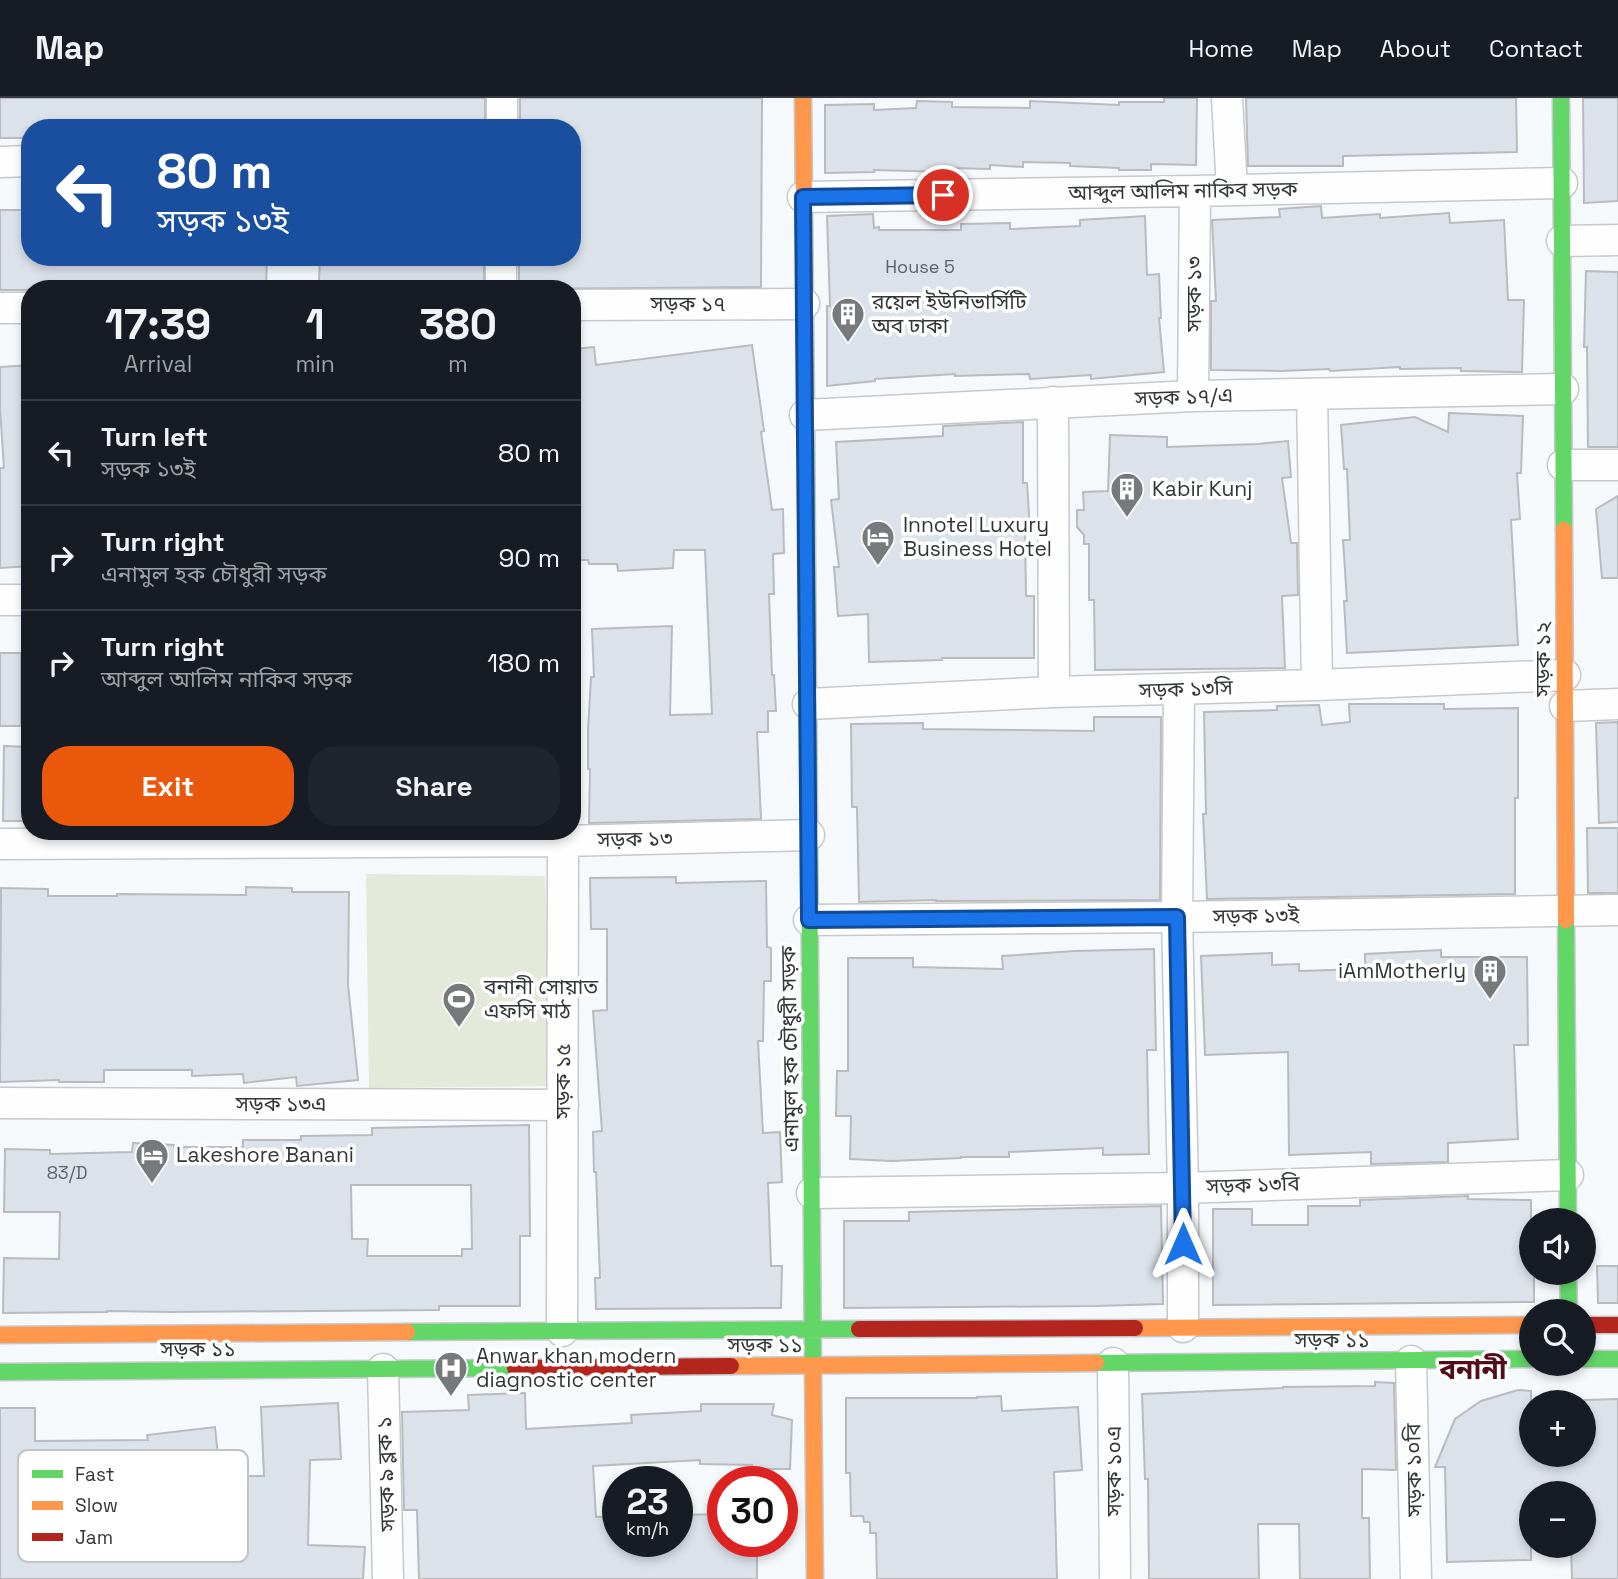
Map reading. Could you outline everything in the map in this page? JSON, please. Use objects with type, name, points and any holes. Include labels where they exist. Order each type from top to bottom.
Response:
[{"type":"main road","name":"এনামুল হক চৌধুরী সড়ক","points":[[803,98],[815,1579]]},
{"type":"main road","name":"সড়ক ১২","points":[[1561,98],[1568,1208]]},
{"type":"main road","name":"সড়ক ১১","points":[[0,1335],[1519,1325]]},
{"type":"main road","points":[[1596,1325],[1618,1325]]},
{"type":"main road","name":"সড়ক ১১","points":[[0,1372],[1519,1359]]},
{"type":"main road","points":[[1596,1359],[1618,1359]]},
{"type":"street","points":[[502,98],[502,119]]},
{"type":"street","points":[[1227,98],[1232,190]]},
{"type":"street","points":[[0,162],[21,161]]},
{"type":"street","name":"আব্দুল আলিম নাকিব সড়ক","points":[[803,197],[1562,183]]},
{"type":"street","name":"সড়ক ১৩","points":[[1193,396],[1195,191]]},
{"type":"street","points":[[1562,241],[1618,240]]},
{"type":"street","name":"সড়ক ১৭","points":[[581,305],[804,303]]},
{"type":"street","points":[[0,309],[21,308]]},
{"type":"street","name":"সড়ক ১৭/এ","points":[[805,415],[1193,396],[1563,389]]},
{"type":"street","points":[[1312,394],[1317,685]]},
{"type":"street","points":[[1053,402],[1054,692]]},
{"type":"street","points":[[1563,466],[1618,465]]},
{"type":"street","points":[[0,600],[21,600]]},
{"type":"street","name":"সড়ক ১৩সি","points":[[808,704],[1054,692],[1564,675]]},
{"type":"street","points":[[1179,689],[1177,917],[1183,1327]]},
{"type":"street","points":[[1565,706],[1618,704]]},
{"type":"street","name":"সড়ক ১৩","points":[[581,836],[809,835]]},
{"type":"street","name":"সড়ক ১৩","points":[[0,844],[282,840]]},
{"type":"street","name":"সড়ক ১৫","points":[[562,1331],[563,840]]},
{"type":"street","name":"সড়ক ১৩ই","points":[[809,920],[1618,910]]},
{"type":"street","name":"সড়ক ১৩এ","points":[[0,1103],[563,1105]]},
{"type":"street","name":"সড়ক ১৩বি","points":[[812,1193],[1183,1188],[1568,1175]]},
{"type":"street","name":"সড়ক ১০বি","points":[[1411,1360],[1416,1579]]},
{"type":"street","name":"সড়ক ১০এ","points":[[1114,1363],[1115,1579]]},
{"type":"street","name":"সড়ক ৯ ব্লক ১","points":[[383,1369],[388,1579]]},
{"type":"green space","name":"বনানী সোয়াত এফসি মাঠ","points":[[366,874],[545,876],[553,1086],[369,1088]]},
{"type":"building","points":[[0,98],[485,98],[485,119],[21,119],[21,138],[0,138]]},
{"type":"building","points":[[520,98],[762,98],[761,287],[581,288],[581,280],[519,280],[519,266],[581,266],[581,119],[520,119]]},
{"type":"building","points":[[1164,98],[1197,98],[1196,165],[1151,164],[1151,170],[1119,170],[1070,166],[1070,163],[1023,162],[1023,167],[990,165],[990,169],[951,168],[950,172],[874,170],[825,173],[825,105],[874,104],[874,110],[916,108],[917,101],[952,102],[952,107],[1030,108],[1030,101],[1119,105],[1119,102],[1164,102]]},
{"type":"building","points":[[1246,98],[1516,98],[1517,152],[1343,156],[1343,166],[1248,166]]},
{"type":"building","points":[[1583,98],[1618,98],[1618,201],[1584,203]]},
{"type":"building","points":[[1321,206],[1322,218],[1380,214],[1380,218],[1449,213],[1450,223],[1504,220],[1508,300],[1524,300],[1522,372],[1400,367],[1330,371],[1211,370],[1211,301],[1216,301],[1212,220],[1280,217],[1279,209]]},
{"type":"building","points":[[0,210],[21,210],[21,266],[267,266],[266,280],[21,280],[21,290],[0,290]]},
{"type":"building","points":[[873,214],[874,228],[879,227],[879,230],[961,230],[961,224],[1010,223],[1010,229],[1080,226],[1080,220],[1145,216],[1147,275],[1159,274],[1159,318],[1164,372],[1091,379],[1091,375],[1030,379],[1029,374],[955,374],[875,379],[827,386],[827,306],[830,306],[827,216]]},
{"type":"building","points":[[320,266],[484,266],[484,280],[319,280]]},
{"type":"building","points":[[1586,271],[1618,272],[1618,447],[1588,447],[1587,347],[1584,347]]},
{"type":"building","points":[[752,345],[772,510],[783,509],[784,553],[773,554],[774,594],[769,594],[776,711],[768,711],[768,732],[757,732],[761,819],[589,823],[588,730],[591,677],[594,677],[592,629],[672,626],[670,715],[712,714],[705,550],[674,550],[673,568],[618,571],[617,564],[589,564],[588,560],[581,560],[581,348],[594,347],[596,365]]},
{"type":"building","points":[[21,366],[21,567],[0,568],[0,468],[4,468],[0,367]]},
{"type":"building","points":[[1449,413],[1523,416],[1521,473],[1517,473],[1520,519],[1511,520],[1518,645],[1347,653],[1343,540],[1350,540],[1347,469],[1344,469],[1341,425],[1415,417],[1448,432]]},
{"type":"building","points":[[1023,422],[1023,483],[1027,483],[1030,530],[1025,531],[1026,596],[1034,596],[1034,658],[942,658],[869,662],[868,614],[838,616],[834,567],[839,567],[831,500],[839,499],[836,442],[943,436],[943,426]]},
{"type":"building","points":[[1110,435],[1167,437],[1167,447],[1288,441],[1291,477],[1282,478],[1291,543],[1297,543],[1298,595],[1282,596],[1285,668],[1095,670],[1094,600],[1089,600],[1089,544],[1084,544],[1084,535],[1077,527],[1077,510],[1084,510],[1083,492],[1108,491]]},
{"type":"building","points":[[1618,496],[1618,578],[1602,578],[1596,509]]},
{"type":"building","points":[[0,653],[21,653],[21,726],[0,726]]},
{"type":"building","points":[[1349,704],[1444,704],[1444,709],[1518,708],[1515,894],[1207,899],[1203,814],[1206,814],[1204,712],[1277,710],[1277,706],[1319,705],[1322,725],[1350,722]]},
{"type":"building","points":[[1094,717],[1161,717],[1160,900],[859,902],[857,807],[852,807],[851,724],[923,723],[923,729],[1094,731]]},
{"type":"building","points":[[1618,722],[1618,822],[1599,823],[1596,723]]},
{"type":"building","points":[[4,746],[21,747],[21,821],[3,821]]},
{"type":"building","points":[[1587,828],[1618,828],[1618,893],[1588,893]]},
{"type":"building","points":[[676,877],[676,883],[766,881],[767,947],[771,948],[771,981],[764,981],[763,1041],[758,1041],[763,1133],[780,1132],[782,1182],[768,1183],[771,1266],[782,1266],[781,1308],[596,1309],[595,1278],[600,1278],[593,1132],[602,1131],[593,1011],[607,1010],[607,929],[591,929],[590,878]]},
{"type":"building","points":[[246,887],[292,888],[292,892],[349,892],[348,985],[358,1080],[297,1086],[296,1077],[244,1083],[243,1074],[192,1076],[192,1070],[104,1070],[104,1082],[0,1082],[1,888],[48,889],[48,896],[117,896],[246,895]]},
{"type":"building","points":[[1154,949],[1156,1050],[1147,1050],[1149,1154],[1103,1155],[1103,1148],[1009,1152],[1009,1157],[891,1161],[850,1159],[851,1116],[836,1116],[837,1071],[848,1071],[848,958],[913,958],[913,967],[1003,969],[1002,956]]},
{"type":"building","points":[[1441,950],[1441,957],[1527,957],[1528,1045],[1514,1045],[1518,1139],[1448,1143],[1448,1162],[1371,1164],[1371,1152],[1289,1155],[1288,1052],[1205,1055],[1201,956],[1272,953],[1272,965],[1299,964],[1299,971],[1365,969],[1365,954]]},
{"type":"building","points":[[529,1125],[530,1236],[520,1236],[520,1306],[439,1306],[439,1310],[3,1313],[4,1258],[59,1259],[60,1212],[4,1212],[5,1149],[50,1150],[50,1154],[132,1152],[133,1143],[174,1147],[243,1147],[243,1140],[301,1140],[301,1136],[372,1135],[372,1128]],"holes":[[[351,1185],[471,1185],[472,1249],[462,1249],[462,1256],[367,1256],[368,1239],[352,1239]]]},
{"type":"building","points":[[1468,1196],[1468,1199],[1531,1200],[1531,1208],[1519,1208],[1519,1285],[1534,1285],[1534,1299],[1519,1299],[1519,1302],[1213,1305],[1213,1209],[1252,1209],[1252,1225],[1308,1225],[1308,1206],[1360,1206],[1360,1200]]},
{"type":"building","points":[[1161,1206],[1163,1304],[844,1308],[844,1221],[909,1221],[909,1212]]},
{"type":"building","points":[[1597,1266],[1618,1266],[1618,1303],[1598,1303]]},
{"type":"building","points":[[1375,1382],[1394,1383],[1396,1470],[1362,1469],[1362,1518],[1369,1518],[1370,1579],[1300,1579],[1299,1524],[1258,1524],[1259,1579],[1149,1579],[1148,1479],[1145,1479],[1142,1394],[1283,1387],[1375,1386]]},
{"type":"building","points":[[1519,1390],[1519,1467],[1596,1467],[1596,1400],[1618,1399],[1618,1579],[1572,1579],[1571,1558],[1596,1558],[1596,1481],[1519,1481],[1519,1558],[1531,1560],[1447,1562],[1445,1467],[1435,1467],[1455,1419],[1481,1401]]},
{"type":"building","points":[[525,1393],[526,1429],[632,1423],[631,1415],[701,1411],[701,1404],[774,1404],[772,1415],[792,1420],[790,1466],[700,1464],[700,1460],[593,1466],[596,1517],[602,1517],[602,1557],[693,1557],[693,1515],[707,1514],[707,1557],[757,1557],[757,1579],[419,1579],[417,1510],[404,1510],[402,1412],[469,1410],[468,1395]]},
{"type":"building","points":[[1001,1396],[1002,1411],[1078,1407],[1082,1470],[1054,1472],[1057,1579],[877,1579],[876,1533],[870,1533],[870,1522],[864,1522],[863,1516],[851,1516],[850,1473],[846,1473],[846,1398]]},
{"type":"building","points":[[338,1403],[341,1459],[310,1460],[308,1545],[365,1547],[363,1579],[0,1579],[0,1408],[35,1408],[35,1441],[148,1440],[147,1435],[215,1427],[217,1450],[18,1450],[18,1562],[248,1562],[248,1476],[264,1476],[261,1407]]},
{"type":"traffic: fast","points":[[1561,98],[1564,530]]},
{"type":"traffic: fast","points":[[806,417],[813,1374]]},
{"type":"traffic: fast","points":[[1566,920],[1568,1208]]},
{"type":"traffic: fast","points":[[1568,1285],[1569,1299]]},
{"type":"traffic: fast","points":[[407,1332],[859,1329]]},
{"type":"traffic: fast","points":[[1096,1363],[1519,1359]]},
{"type":"traffic: fast","points":[[1596,1359],[1618,1359]]},
{"type":"traffic: fast","points":[[0,1372],[515,1368]]},
{"type":"traffic: slow","points":[[803,98],[806,417]]},
{"type":"traffic: slow","points":[[1564,530],[1566,920]]},
{"type":"traffic: slow","points":[[1135,1328],[1519,1325]]},
{"type":"traffic: slow","points":[[0,1335],[407,1332]]},
{"type":"traffic: slow","points":[[731,1366],[1096,1363]]},
{"type":"traffic: slow","points":[[813,1374],[815,1579]]},
{"type":"traffic: jam","points":[[1596,1325],[1618,1325]]},
{"type":"traffic: jam","points":[[859,1329],[1135,1328]]},
{"type":"traffic: jam","points":[[515,1368],[731,1366]]},
{"type":"place","name":"রয়েল ইউনিভার্সিটি অব ঢাকা","points":[[848,344]]},
{"type":"place","name":"Kabir Kunj","points":[[1127,519]]},
{"type":"place","name":"Innotel Luxury Business Hotel","points":[[878,567]]},
{"type":"place","name":"iAmMotherly","points":[[1490,1001]]},
{"type":"place","name":"বনানী সোয়াত এফসি মাঠ","points":[[459,1029]]},
{"type":"place","name":"Lakeshore Banani","points":[[152,1185]]},
{"type":"place","name":"Anwar khan modern diagnostic center","points":[[451,1398]]},
{"type":"district","name":"বনানী","points":[[1473,1369]]},
{"type":"route","points":[[943,195],[803,197],[809,920],[1177,917],[1183,1244]]}]
